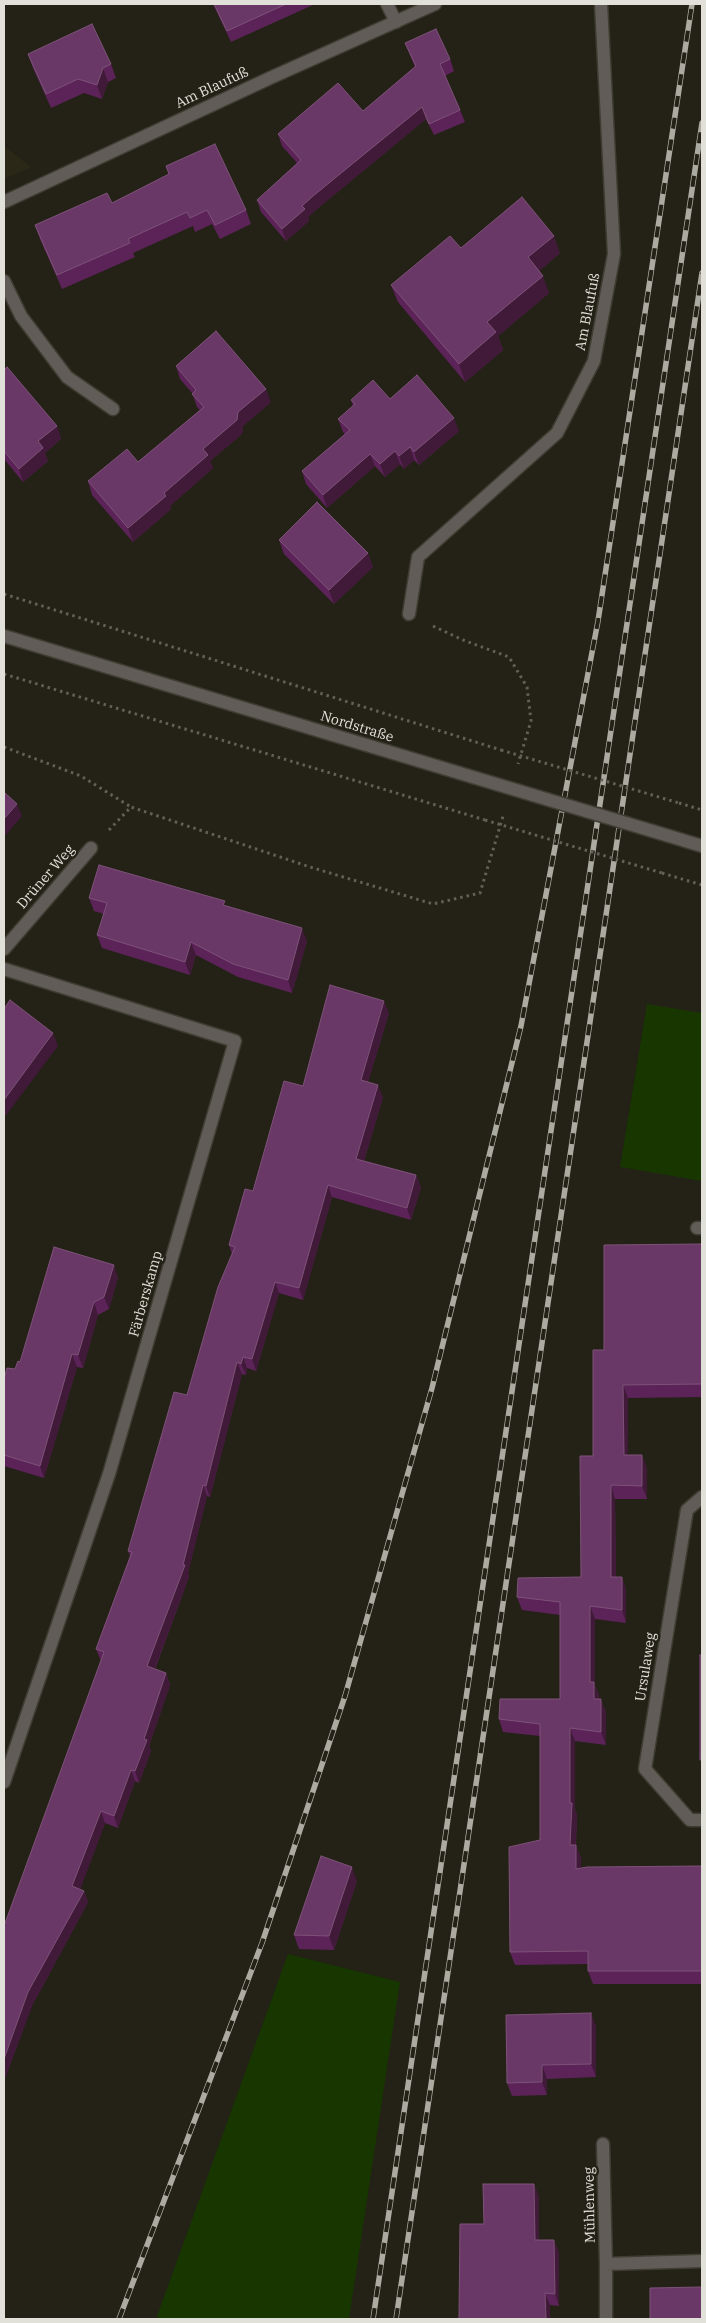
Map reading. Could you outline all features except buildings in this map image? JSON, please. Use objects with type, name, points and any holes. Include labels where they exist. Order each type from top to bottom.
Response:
[{"type":"street","points":[[387,4],[396,22]]},
{"type":"street","name":"Am Blaufuß","points":[[4,202],[261,82],[435,4]]},
{"type":"street","name":"Am Blaufuß","points":[[410,614],[418,557],[557,433],[594,361],[614,254],[601,4]]},
{"type":"street","points":[[4,282],[20,316],[66,377],[113,409]]},
{"type":"street","name":"Nordstraße","points":[[4,636],[702,846]]},
{"type":"street","name":"Drüner Weg","points":[[4,949],[91,848]]},
{"type":"street","name":"Färberskamp","points":[[4,969],[235,1041],[109,1474],[4,1782]]},
{"type":"street","name":"Ursulaweg","points":[[702,1497],[687,1510],[645,1769],[690,1820],[702,1820]]},
{"type":"street","name":"Mühlenweg","points":[[603,2144],[606,2319]]},
{"type":"street","points":[[606,2264],[702,2261]]},
{"type":"path","points":[[4,594],[501,750],[702,810]]},
{"type":"path","points":[[410,614],[463,640],[509,657],[526,687],[531,721],[517,769]]},
{"type":"path","points":[[4,674],[702,885]]},
{"type":"path","points":[[4,747],[81,776],[131,807],[310,867],[433,904],[480,893],[506,807]]},
{"type":"path","points":[[91,848],[131,807]]},
{"type":"shaded area","points":[[4,146],[31,167],[4,179]]},
{"type":"green space","points":[[647,1004],[702,1013],[702,1181],[620,1167]]},
{"type":"green space","points":[[288,1954],[400,1982],[349,2319],[156,2319]]},
{"type":"railway","points":[[119,2319],[262,1943],[345,1696],[432,1388],[521,1026],[598,621],[692,4]]},
{"type":"railway","points":[[373,2319],[702,123]]},
{"type":"railway","points":[[396,2319],[702,273]]}]
